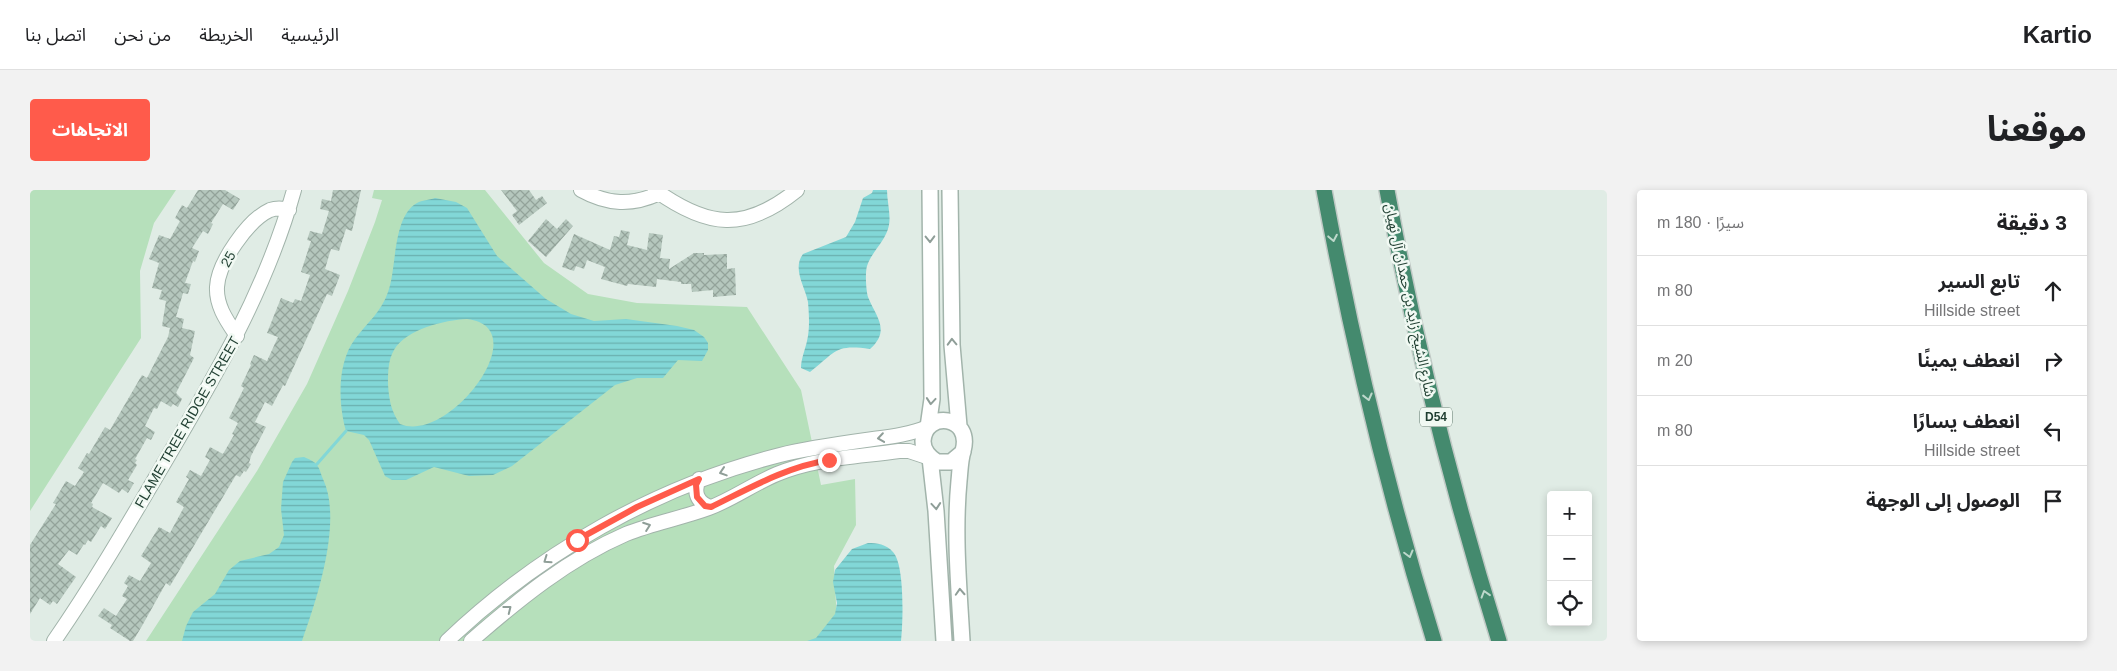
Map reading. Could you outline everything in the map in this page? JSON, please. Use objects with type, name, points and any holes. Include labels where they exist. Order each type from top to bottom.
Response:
[{"type":"highway","points":[[1324,190],[1356,346],[1381,448],[1434,641]]},
{"type":"highway","name":"شارع الشيخ زايد بن حمدان آل نهيان","points":[[1387,190],[1408,298],[1434,410],[1499,641]]},
{"type":"street","name":"FLAME TREE RIDGE STREET","points":[[54,641],[138,507],[237,336],[268,268],[289,210],[294,190]]},
{"type":"street","points":[[581,190],[602,200],[617,203],[632,203],[646,200],[658,192],[701,216],[725,221],[749,217],[763,212],[776,206],[798,190]]},
{"type":"street","points":[[930,190],[932,398],[923,446],[930,458],[936,511],[944,641]]},
{"type":"street","points":[[950,190],[952,345],[959,426],[965,438],[957,507],[962,641]]},
{"type":"street","name":"25","points":[[237,336],[223,315],[217,297],[218,278],[221,269],[238,241],[262,216],[275,209],[289,210]]},
{"type":"street","points":[[447,641],[520,579],[577,540],[637,507],[699,479],[796,451],[897,436],[928,427],[940,420],[953,422],[959,426]]},
{"type":"street","points":[[471,641],[525,596],[585,555],[646,526],[711,507],[777,474],[816,462],[899,451],[909,451],[937,462],[951,462],[962,452]]},
{"type":"street","points":[[699,479],[696,485],[697,497],[705,506],[711,507]]},
{"type":"green space","points":[[30,190],[176,190],[154,223],[140,271],[141,338],[30,511]]},
{"type":"green space","points":[[374,190],[485,190],[544,263],[588,294],[637,303],[747,307],[801,390],[821,485],[855,479],[856,525],[834,566],[838,641],[146,641],[257,471],[307,384],[348,291],[375,222],[382,200],[372,198]]},
{"type":"water","points":[[873,190],[887,190],[890,217],[887,231],[869,261],[866,273],[867,294],[880,323],[880,336],[870,349],[849,348],[836,351],[810,372],[801,368],[809,322],[808,302],[799,272],[800,260],[803,254],[846,237],[855,222],[863,198],[872,193]]},
{"type":"water","points":[[435,198],[456,202],[467,208],[497,256],[546,299],[571,314],[594,321],[626,319],[694,330],[704,337],[708,343],[708,350],[702,361],[678,360],[663,378],[637,378],[615,385],[512,466],[493,475],[469,476],[434,467],[406,480],[392,480],[385,476],[369,440],[364,435],[346,431],[341,396],[342,371],[349,349],[378,311],[388,292],[396,244],[403,220],[409,210],[417,203]],"holes":[[[467,319],[487,327],[493,342],[490,361],[478,382],[461,402],[441,418],[420,426],[400,424],[394,415],[388,384],[391,358],[394,350],[400,343],[407,336],[417,331],[448,321]]]},
{"type":"water","points":[[304,457],[314,462],[319,468],[328,496],[330,516],[326,560],[302,641],[182,641],[186,626],[193,612],[215,594],[229,570],[240,561],[269,554],[279,547],[284,535],[281,509],[283,482],[295,458]]},
{"type":"water","points":[[868,543],[887,547],[897,559],[900,569],[902,595],[901,641],[807,641],[816,638],[835,614],[837,603],[833,582],[835,570],[852,549]]},
{"type":"building","points":[[198,190],[225,190],[240,199],[233,210],[223,204],[211,223],[213,224],[208,234],[203,231],[192,248],[199,251],[185,283],[191,284],[188,294],[183,293],[176,317],[184,319],[182,328],[195,331],[190,355],[194,358],[176,393],[182,399],[178,407],[173,404],[171,407],[161,401],[157,409],[154,408],[145,426],[155,432],[151,440],[147,438],[135,459],[137,460],[135,463],[137,465],[128,480],[134,483],[128,493],[122,489],[119,493],[103,483],[91,503],[93,504],[92,507],[112,518],[105,529],[101,526],[91,542],[88,540],[77,555],[69,550],[58,564],[76,577],[57,604],[53,601],[50,605],[40,598],[30,614],[30,545],[56,504],[53,503],[66,481],[75,486],[84,472],[78,468],[87,453],[89,454],[105,427],[110,430],[142,375],[147,378],[168,337],[170,328],[162,326],[166,301],[159,299],[162,290],[152,288],[159,263],[149,259],[159,235],[170,239],[180,221],[175,218],[182,205],[187,208]]},
{"type":"building","points":[[333,190],[361,190],[352,231],[346,229],[339,251],[331,249],[325,269],[340,275],[332,296],[327,294],[285,386],[283,385],[272,406],[265,402],[255,422],[266,427],[251,456],[249,463],[251,464],[240,477],[236,475],[170,586],[166,583],[133,641],[130,641],[110,628],[112,625],[98,616],[104,608],[116,616],[127,599],[122,596],[128,586],[124,583],[129,575],[140,581],[151,563],[141,556],[159,527],[170,533],[184,507],[176,502],[189,479],[186,477],[190,470],[201,476],[210,460],[205,457],[210,447],[223,454],[234,435],[232,434],[238,423],[229,418],[244,388],[241,386],[254,355],[267,361],[278,337],[267,333],[281,298],[293,303],[295,299],[301,301],[310,275],[301,272],[311,241],[307,240],[310,231],[322,234],[329,211],[320,209],[322,199],[331,201]]},
{"type":"building","points":[[501,190],[529,190],[536,200],[542,196],[547,203],[519,225],[512,215],[517,211]]},
{"type":"building","points":[[546,219],[557,229],[566,219],[573,226],[546,257],[528,241]]},
{"type":"building","points":[[621,230],[630,232],[627,245],[647,250],[649,233],[663,235],[660,258],[670,259],[669,269],[694,253],[704,253],[704,255],[727,254],[727,269],[735,268],[736,295],[713,297],[713,290],[692,292],[691,284],[657,279],[656,287],[628,284],[627,286],[601,279],[605,267],[587,260],[584,269],[576,266],[574,271],[562,267],[574,234],[610,250],[614,236],[619,237]]},
{"type":"waterway","points":[[317,464],[346,431]]},
{"type":"route","points":[[577,540],[637,507],[699,479],[696,485],[697,497],[705,506],[711,507],[777,474],[829,460]]}]
